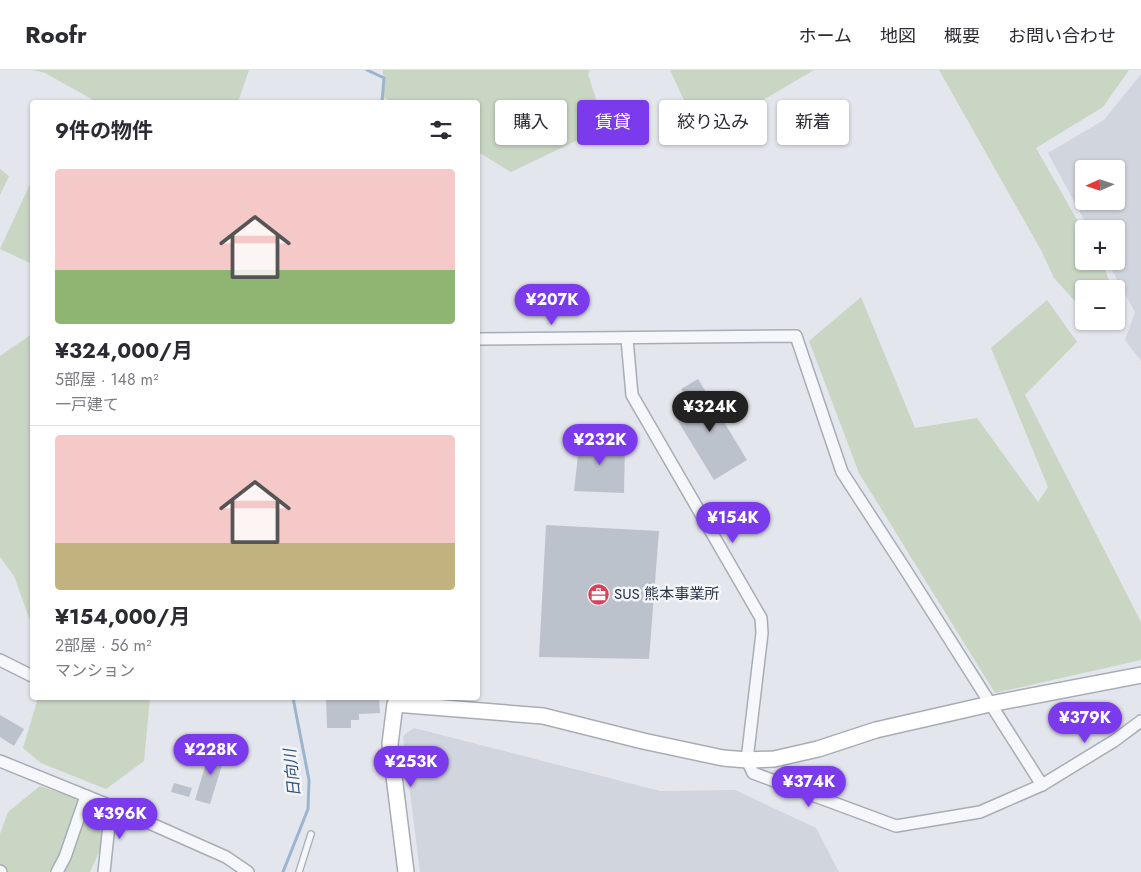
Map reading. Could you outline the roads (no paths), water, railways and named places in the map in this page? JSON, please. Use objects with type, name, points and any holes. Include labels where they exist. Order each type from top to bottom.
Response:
[{"type":"street","points":[[480,339],[796,336],[842,472],[1042,785]]},
{"type":"street","points":[[628,339],[632,395],[761,618],[762,633],[746,760],[753,773],[896,826],[980,812],[1042,785],[1114,742],[1141,721]]},
{"type":"street","points":[[0,660],[30,675]]},
{"type":"street","points":[[406,872],[390,744],[395,701],[543,716],[643,741],[723,758],[746,760],[774,758],[818,749],[876,730],[990,704],[1141,675]]},
{"type":"street","points":[[0,760],[111,806],[226,857],[248,872]]},
{"type":"street","points":[[57,872],[65,857],[86,796]]},
{"type":"street","points":[[104,872],[111,806]]},
{"type":"lane","points":[[299,872],[311,834]]},
{"type":"waterway","name":"日向川","points":[[367,70],[384,78],[382,100]]},
{"type":"waterway","name":"日向川","points":[[283,872],[308,809],[309,780],[293,700]]},
{"type":"place","name":"SUS 熊本事業所","points":[[598,594]]}]
